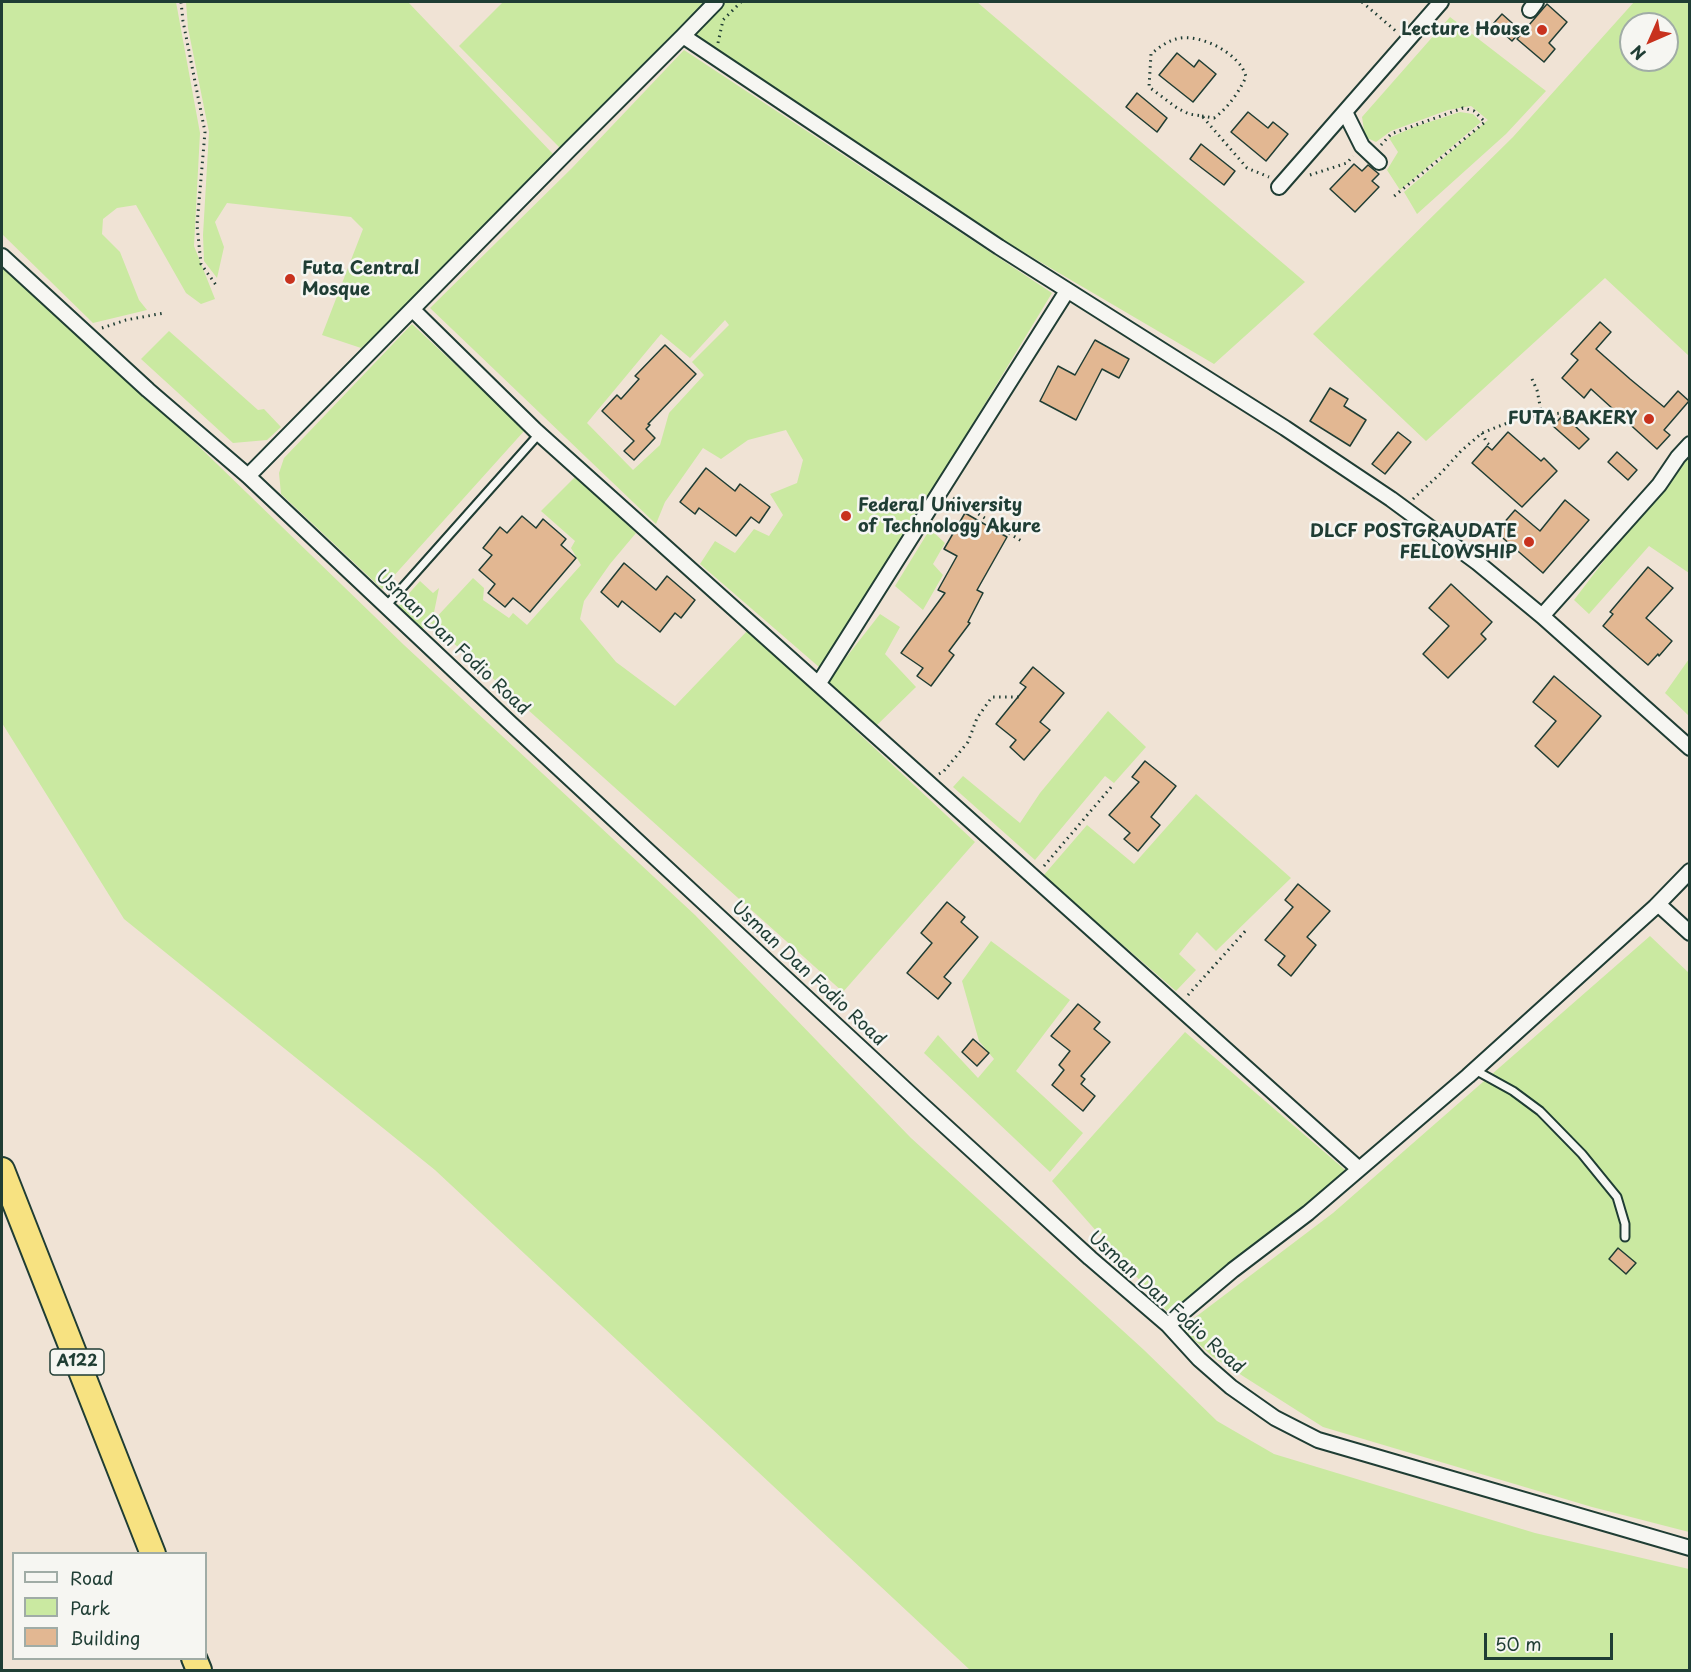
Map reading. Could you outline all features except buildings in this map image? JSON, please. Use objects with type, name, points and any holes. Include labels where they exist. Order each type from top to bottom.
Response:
[{"type":"highway","name":"A122","points":[[2,1170],[152,1552]]},
{"type":"street","points":[[248,476],[716,2]]},
{"type":"street","points":[[1279,187],[1441,2]]},
{"type":"street","points":[[683,36],[1068,291],[1285,428],[1402,508],[1478,562],[1542,616],[1689,748]]},
{"type":"street","points":[[1345,112],[1362,146],[1379,162]]},
{"type":"street","name":"Usman Dan Fodio Road","points":[[2,256],[248,476],[919,1102],[1090,1258],[1168,1325],[1199,1359],[1231,1387],[1275,1418],[1318,1440],[1689,1548]]},
{"type":"street","points":[[819,683],[1068,291]]},
{"type":"street","points":[[413,310],[539,434],[1359,1169]]},
{"type":"street","points":[[1542,616],[1659,485],[1689,444]]},
{"type":"street","points":[[1168,1325],[1233,1270],[1308,1213],[1475,1070],[1658,904],[1689,871]]},
{"type":"street","points":[[1658,904],[1689,933]]},
{"type":"lane","points":[[386,606],[539,434]]},
{"type":"lane","points":[[1475,1070],[1513,1091],[1540,1111],[1582,1155],[1617,1197],[1625,1237]]},
{"type":"path","points":[[181,2],[205,132],[196,225],[201,264],[216,285]]},
{"type":"path","points":[[720,61],[718,42],[723,20],[741,2]]},
{"type":"path","points":[[1362,2],[1407,42]]},
{"type":"path","points":[[1202,116],[1214,118],[1225,110],[1246,77],[1244,69],[1230,54],[1215,45],[1197,39],[1177,38],[1151,54],[1149,87],[1177,108],[1189,114],[1202,116],[1247,168],[1268,177],[1279,187],[1347,163],[1362,146],[1380,146],[1391,134],[1463,108],[1474,111],[1485,122],[1393,197]]},
{"type":"path","points":[[86,333],[126,320],[164,313]]},
{"type":"path","points":[[1532,379],[1537,390],[1542,416]]},
{"type":"path","points":[[1402,508],[1482,433],[1520,418],[1569,412]]},
{"type":"path","points":[[1482,433],[1491,446]]},
{"type":"path","points":[[941,491],[1023,542]]},
{"type":"path","points":[[927,782],[944,771],[968,742],[977,718],[992,697],[1019,697]]},
{"type":"path","points":[[1034,878],[1112,786]]},
{"type":"path","points":[[1177,1007],[1248,928]]},
{"type":"green space","points":[[2,2],[176,2],[200,133],[194,246],[215,299],[201,304],[186,293],[136,205],[117,208],[103,219],[102,234],[120,252],[139,300],[147,310],[93,323],[2,234]]},
{"type":"green space","points":[[186,2],[408,2],[553,154],[423,291],[361,348],[322,335],[363,229],[351,217],[227,203],[215,222],[224,247],[217,278],[204,261],[203,235],[209,132],[188,28]]},
{"type":"green space","points":[[503,2],[706,2],[561,149],[459,46]]},
{"type":"green space","points":[[720,2],[977,2],[1305,282],[1214,364],[882,169],[686,38]]},
{"type":"green space","points":[[1634,2],[1689,2],[1689,356],[1605,278],[1426,441],[1313,334],[1513,137],[1619,19],[1619,72],[1679,72],[1679,12],[1625,12]]},
{"type":"green space","points":[[1450,17],[1546,91],[1506,134],[1417,214],[1404,192],[1488,120],[1471,106],[1448,110],[1391,131],[1376,142],[1365,137],[1362,117]]},
{"type":"green space","points":[[684,50],[1052,293],[918,514],[819,667],[700,564],[715,541],[735,553],[754,529],[769,536],[783,515],[770,494],[797,483],[803,460],[786,430],[748,440],[721,459],[703,448],[665,502],[656,524],[430,308],[572,168]],"holes":[[[725,320],[729,325],[692,362],[704,375],[669,413],[660,445],[633,470],[587,423],[661,334],[690,358]]]},
{"type":"green space","points":[[1460,112],[1473,114],[1481,122],[1400,190],[1387,170],[1398,152],[1389,138]]},
{"type":"green space","points":[[2,259],[404,645],[695,915],[911,1138],[1144,1350],[1217,1421],[1274,1454],[1535,1533],[1689,1569],[1689,1670],[970,1670],[435,1170],[124,919],[2,723]]},
{"type":"green space","points":[[412,324],[525,430],[382,589],[281,494],[279,473],[284,458]]},
{"type":"green space","points":[[169,331],[258,410],[264,409],[281,427],[267,440],[233,443],[141,359]]},
{"type":"green space","points":[[1689,449],[1689,573],[1649,546],[1589,614],[1574,600]]},
{"type":"green space","points":[[576,476],[636,533],[610,564],[584,601],[580,619],[616,662],[675,706],[748,630],[975,842],[843,992],[431,623],[420,630],[397,607],[420,581],[433,593],[439,588],[432,622],[473,578],[484,588],[483,600],[509,618],[513,613],[527,625],[581,565],[571,548],[575,541],[541,511]]},
{"type":"green space","points":[[930,529],[945,543],[933,564],[943,575],[923,610],[895,586]]},
{"type":"green space","points":[[880,614],[900,627],[885,654],[916,687],[875,727],[827,682]]},
{"type":"green space","points":[[1689,659],[1689,716],[1665,693]]},
{"type":"green space","points":[[1108,711],[1146,747],[1114,783],[1105,776],[1035,860],[953,787],[963,776],[1020,823],[1040,793]]},
{"type":"green space","points":[[1196,794],[1291,878],[1216,951],[1197,932],[1179,954],[1196,970],[1176,991],[1043,876],[1087,825],[1134,864]]},
{"type":"green space","points":[[1650,936],[1689,973],[1689,1532],[1592,1507],[1323,1427],[1213,1357],[1181,1328],[1333,1213]]},
{"type":"green space","points":[[991,941],[1070,1000],[1016,1071],[1083,1133],[1050,1172],[924,1053],[938,1035],[978,1078],[994,1059],[979,1041],[962,981]]},
{"type":"green space","points":[[1185,1032],[1351,1175],[1174,1319],[1052,1181]]},
{"type":"place","name":"Lecture House","points":[[1542,30]]},
{"type":"place","name":"Futa Central Mosque","points":[[290,279]]},
{"type":"place","name":"FUTA BAKERY","points":[[1649,419]]},
{"type":"place","name":"Federal University of Technology Akure","points":[[846,516]]},
{"type":"place","name":"DLCF POSTGRAUDATE FELLOWSHIP","points":[[1529,542]]}]
